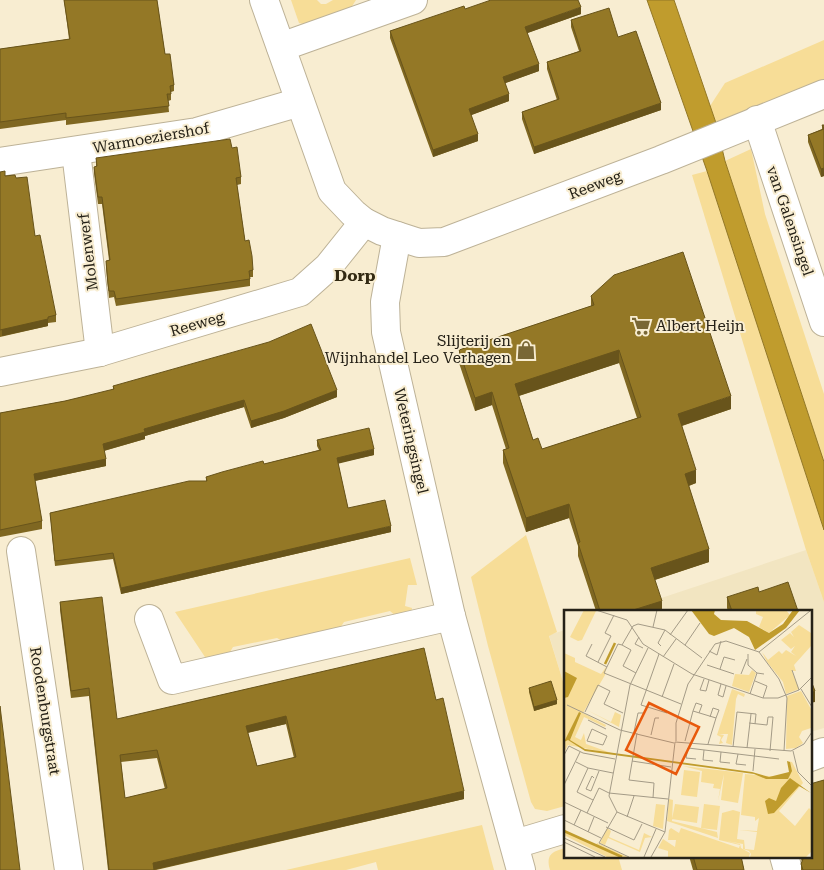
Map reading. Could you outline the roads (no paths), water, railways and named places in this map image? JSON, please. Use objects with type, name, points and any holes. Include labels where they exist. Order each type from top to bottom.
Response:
[{"type":"street","points":[[264,0],[300,102]]},
{"type":"street","points":[[281,47],[380,6],[413,0]]},
{"type":"street","name":"Reeweg","points":[[300,102],[332,191],[364,222],[382,231],[419,243],[444,242],[824,94]]},
{"type":"street","name":"Warmoeziershof","points":[[0,162],[76,152],[197,132],[300,102]]},
{"type":"street","name":"van Galensingel","points":[[756,120],[824,322]]},
{"type":"street","name":"Molenwerf","points":[[76,152],[100,352]]},
{"type":"street","name":"Reeweg","points":[[0,372],[100,352],[269,303],[300,292],[328,267],[364,222]]},
{"type":"street","name":"Weteringsingel","points":[[397,236],[385,302],[386,332],[451,616],[521,870]]},
{"type":"street","name":"Roodenburgstraat","points":[[21,551],[69,870]]},
{"type":"street","points":[[149,619],[172,680],[451,616]]},
{"type":"street","points":[[514,844],[564,829]]},
{"type":"place","name":"Albert Heijn","points":[[641,326]]},
{"type":"place","name":"Slijterij en Wijnhandel Leo Verhagen","points":[[526,350]]},
{"type":"district","name":"Dorp","points":[[355,275]]}]
